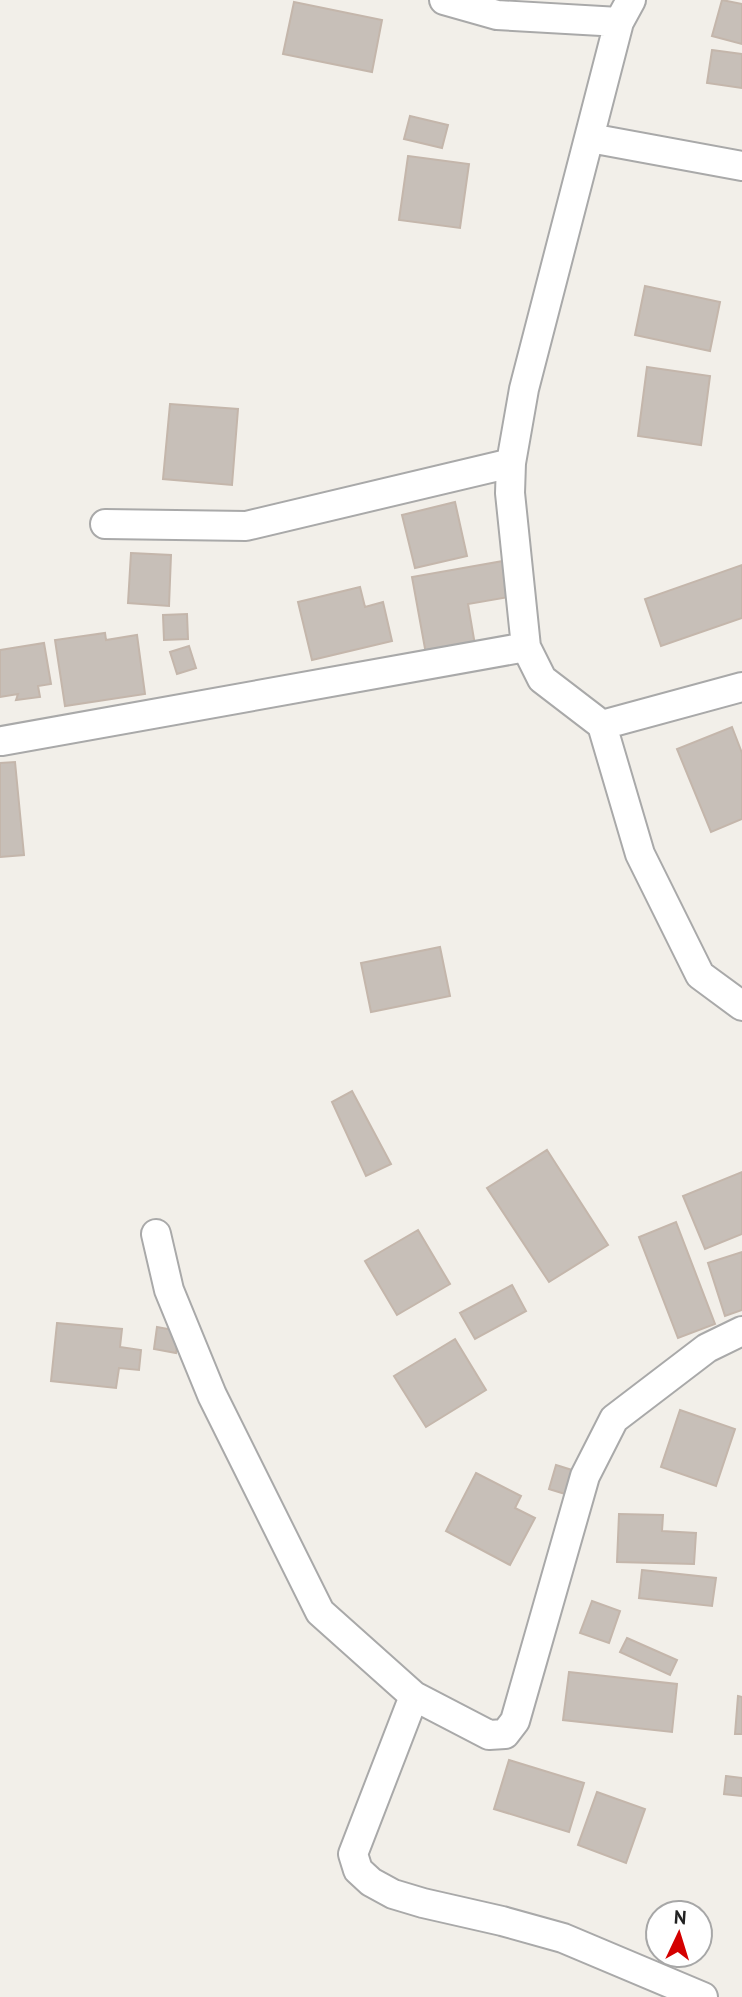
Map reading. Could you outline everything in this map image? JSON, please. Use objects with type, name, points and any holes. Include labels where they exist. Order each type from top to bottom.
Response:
[{"type":"street","points":[[444,0],[497,15],[625,11],[524,389],[512,463],[510,493],[526,647],[542,679],[602,725],[640,854],[701,975],[742,1006]]},
{"type":"street","points":[[590,138],[742,166]]},
{"type":"street","points":[[105,524],[246,526],[512,463]]},
{"type":"street","points":[[2,741],[526,647]]},
{"type":"street","points":[[602,725],[742,687]]},
{"type":"street","points":[[156,1234],[169,1290],[212,1395],[320,1612],[414,1696],[489,1735],[505,1734],[515,1721],[585,1476],[614,1419],[708,1348],[742,1331]]},
{"type":"street","points":[[414,1696],[353,1854],[358,1870],[371,1882],[393,1894],[563,1938],[703,1997]]},
{"type":"building","points":[[722,0],[742,4],[742,44],[712,36]]},
{"type":"building","points":[[294,2],[382,20],[372,72],[283,54]]},
{"type":"building","points":[[712,50],[742,54],[742,88],[707,83]]},
{"type":"building","points":[[410,116],[448,125],[442,148],[404,139]]},
{"type":"building","points":[[408,156],[469,164],[460,228],[399,220]]},
{"type":"building","points":[[645,286],[720,302],[710,351],[635,335]]},
{"type":"building","points":[[647,367],[710,376],[701,445],[638,436]]},
{"type":"building","points":[[170,404],[238,409],[232,485],[163,479]]},
{"type":"building","points":[[455,502],[467,556],[415,568],[402,515]]},
{"type":"building","points":[[131,553],[171,555],[169,606],[128,603]]},
{"type":"building","points":[[503,561],[509,597],[468,604],[475,645],[426,654],[412,577]]},
{"type":"building","points":[[742,565],[742,618],[661,646],[645,599]]},
{"type":"building","points":[[360,587],[365,607],[383,602],[392,641],[312,660],[298,602]]},
{"type":"building","points":[[187,614],[188,639],[164,640],[163,615]]},
{"type":"building","points":[[105,633],[106,640],[137,635],[145,694],[65,706],[55,640]]},
{"type":"building","points":[[44,643],[51,684],[38,686],[40,697],[16,700],[18,694],[0,697],[0,650]]},
{"type":"building","points":[[189,646],[196,668],[177,674],[170,652]]},
{"type":"building","points":[[732,727],[742,753],[742,819],[711,832],[677,749]]},
{"type":"building","points":[[15,762],[24,855],[0,857],[0,763]]},
{"type":"building","points":[[440,947],[450,996],[371,1012],[361,963]]},
{"type":"building","points":[[352,1091],[391,1164],[366,1176],[332,1102]]},
{"type":"building","points":[[547,1150],[608,1245],[549,1282],[487,1188]]},
{"type":"building","points":[[742,1172],[742,1234],[705,1249],[683,1196]]},
{"type":"building","points":[[676,1222],[715,1324],[678,1338],[639,1237]]},
{"type":"building","points":[[418,1230],[450,1284],[397,1315],[365,1261]]},
{"type":"building","points":[[742,1252],[742,1310],[725,1316],[708,1263]]},
{"type":"building","points":[[512,1285],[526,1311],[475,1339],[460,1313]]},
{"type":"building","points":[[57,1323],[122,1329],[120,1347],[141,1350],[139,1370],[119,1368],[116,1388],[51,1381]]},
{"type":"building","points":[[157,1327],[179,1331],[176,1353],[154,1349]]},
{"type":"building","points":[[455,1339],[486,1390],[426,1427],[394,1376]]},
{"type":"building","points":[[680,1410],[735,1429],[716,1486],[661,1467]]},
{"type":"building","points":[[556,1465],[572,1470],[565,1494],[549,1489]]},
{"type":"building","points":[[476,1473],[521,1496],[515,1508],[535,1518],[510,1565],[446,1531]]},
{"type":"building","points":[[619,1514],[663,1515],[662,1531],[696,1533],[694,1564],[617,1562]]},
{"type":"building","points":[[642,1570],[716,1578],[712,1606],[639,1598]]},
{"type":"building","points":[[592,1601],[620,1611],[609,1643],[580,1633]]},
{"type":"building","points":[[627,1638],[677,1660],[670,1675],[620,1652]]},
{"type":"building","points":[[569,1672],[677,1684],[672,1732],[563,1720]]},
{"type":"building","points":[[738,1696],[742,1697],[742,1734],[735,1734]]},
{"type":"building","points":[[509,1760],[584,1783],[569,1832],[494,1809]]},
{"type":"building","points":[[726,1776],[742,1778],[742,1796],[724,1794]]},
{"type":"building","points":[[597,1792],[645,1809],[626,1863],[578,1845]]}]
